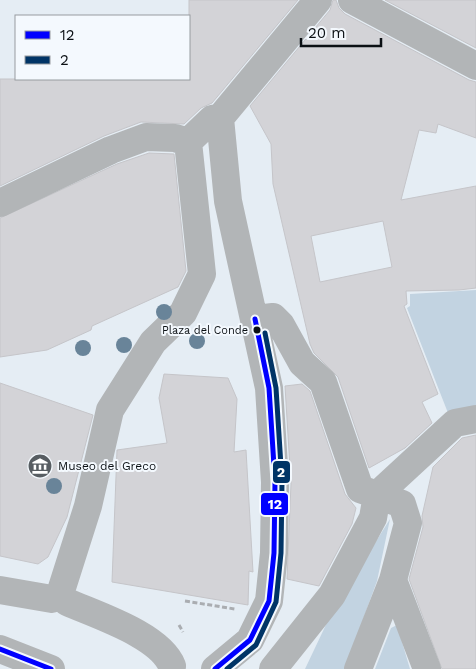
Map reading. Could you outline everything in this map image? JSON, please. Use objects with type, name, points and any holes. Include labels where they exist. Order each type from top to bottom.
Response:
[{"type":"street","points":[[188,142],[212,119],[220,118],[318,0]]},
{"type":"street","points":[[352,0],[476,66]]},
{"type":"street","points":[[215,669],[250,640],[270,600],[274,553],[274,482],[269,388],[228,201],[220,118]]},
{"type":"street","points":[[0,203],[111,150],[146,137],[175,138],[188,142]]},
{"type":"street","points":[[0,590],[52,599],[60,594],[88,506],[110,410],[153,342],[183,313],[202,274],[188,142]]},
{"type":"street","points":[[255,320],[273,317],[281,325],[302,363],[323,382],[360,489],[402,504],[408,523],[393,580],[358,669]]},
{"type":"street","points":[[274,669],[332,595],[373,518],[377,496],[454,423],[476,419]]},
{"type":"street","points":[[393,580],[427,669]]},
{"type":"street","points":[[60,594],[67,602],[124,627],[156,644],[169,657],[172,666]]},
{"type":"street","points":[[0,648],[51,669]]},
{"type":"path","points":[[184,600],[263,613]]},
{"type":"shaded area","points":[[476,290],[476,406],[448,413],[407,308],[410,306],[410,294]]},
{"type":"shaded area","points":[[390,519],[377,581],[345,669],[305,669],[332,612]]},
{"type":"shaded area","points":[[397,625],[410,669],[375,669],[391,628]]},
{"type":"building","points":[[189,0],[298,0],[212,103],[201,108],[184,124],[141,122],[104,136],[0,186],[0,79],[190,80]]},
{"type":"building","points":[[333,0],[336,0],[339,8],[345,14],[476,82],[476,138],[438,124],[436,133],[419,130],[401,200],[476,186],[476,288],[406,291],[407,304],[404,306],[438,394],[422,402],[432,423],[405,448],[369,468],[338,377],[314,353],[310,344],[273,184],[271,144],[250,106],[330,10]],"holes":[[[383,221],[392,267],[320,282],[311,236]]]},
{"type":"building","points":[[385,0],[476,0],[476,48]]},
{"type":"building","points":[[149,153],[174,154],[186,271],[178,287],[92,326],[91,330],[47,350],[0,357],[0,218],[117,164]]},
{"type":"building","points":[[164,374],[228,378],[237,399],[234,452],[246,450],[253,572],[249,571],[248,605],[112,582],[117,450],[167,443],[159,398]]},
{"type":"building","name":"Museo del Greco","points":[[0,383],[93,415],[67,517],[48,557],[38,564],[0,556]]},
{"type":"building","points":[[302,384],[310,391],[345,494],[356,508],[352,524],[319,586],[287,579],[291,484],[285,386]]},
{"type":"building","points":[[476,435],[476,669],[442,669],[409,579],[423,527],[422,516],[433,467],[462,438]]},
{"type":"transit line","name":"12","points":[[215,669],[250,640],[269,601],[274,553],[275,482],[269,388],[255,319]]},
{"type":"transit line","name":"2","points":[[227,669],[256,645],[276,602],[281,553],[282,482],[276,388],[265,333]]},
{"type":"transit line","name":"12","points":[[0,649],[51,669]]},
{"type":"place","name":"Plaza del Conde","points":[[257,330]]},
{"type":"place","name":"Museo del Greco","points":[[40,466]]}]
